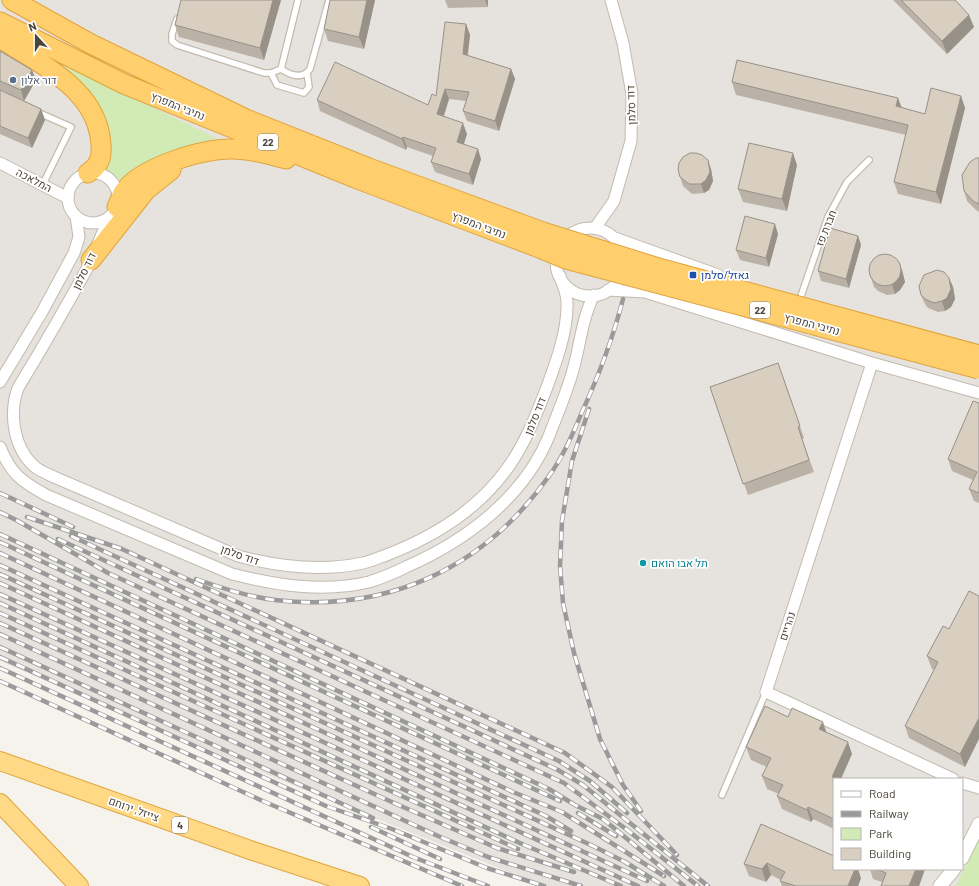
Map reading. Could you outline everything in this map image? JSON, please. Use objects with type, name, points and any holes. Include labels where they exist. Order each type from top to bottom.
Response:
[{"type":"highway","name":"נתיבי המפרץ","points":[[12,0],[91,44],[246,119],[542,240],[566,259],[979,368]]},
{"type":"highway","points":[[22,0],[91,44]]},
{"type":"highway","name":"נתיבי המפרץ","points":[[0,22],[124,84],[355,178],[542,240],[662,269],[979,353]]},
{"type":"highway","points":[[0,38],[64,80],[76,90],[86,102],[94,115],[101,150],[101,157],[96,168],[88,173]]},
{"type":"highway","points":[[91,260],[146,190],[170,171],[200,157],[233,149]]},
{"type":"highway","points":[[114,211],[124,192],[143,176],[163,165],[210,150],[233,149],[273,156],[355,178]]},
{"type":"highway","name":"צייזל, ירוחם","points":[[0,761],[253,851],[360,886]]},
{"type":"highway","points":[[0,804],[79,886]]},
{"type":"street","name":"דוד סלמן","points":[[595,228],[614,201],[631,141],[632,94],[624,43],[611,0]]},
{"type":"street","name":"המלאכה","points":[[0,162],[68,198]]},
{"type":"street","points":[[88,173],[103,175],[115,185],[119,199],[114,211],[106,220],[90,223],[76,216],[69,204],[68,198],[74,182],[88,173]]},
{"type":"street","name":"דוד סלמן","points":[[114,211],[105,225],[91,260],[58,322],[18,388],[14,400],[14,428],[22,451],[35,467],[69,484],[238,556],[295,568],[342,566],[365,563],[394,552],[425,538],[446,525],[477,502],[494,486],[509,467],[531,429],[555,366],[566,320],[568,304],[560,276]]},
{"type":"street","name":"דוד סלמן","points":[[0,382],[42,312],[74,253],[79,236],[76,216]]},
{"type":"street","points":[[585,228],[595,228],[606,231],[615,238],[621,246],[624,256],[624,266],[616,284],[608,290],[594,295],[584,295],[574,291],[566,285],[560,276],[557,267],[557,256],[563,242],[575,232],[585,228]]},
{"type":"street","points":[[615,238],[798,305],[979,353]]},
{"type":"street","points":[[645,292],[666,287],[689,287],[776,312],[790,310],[798,305]]},
{"type":"street","points":[[608,290],[645,292],[872,363],[979,394]]},
{"type":"street","name":"דוד סלמן","points":[[0,447],[5,460],[23,482],[46,495],[232,574],[263,582],[293,586],[344,585],[369,582],[433,555],[457,541],[489,516],[508,498],[524,478],[548,437],[573,371],[587,308],[594,295]]},
{"type":"street","name":"נהריים","points":[[766,692],[872,363]]},
{"type":"street","points":[[766,692],[952,778]]},
{"type":"street","points":[[970,786],[979,796]]},
{"type":"street","points":[[963,856],[979,824]]},
{"type":"street","points":[[940,886],[953,870]]},
{"type":"street","points":[[949,886],[957,870]]},
{"type":"lane","points":[[281,69],[298,0]]},
{"type":"lane","points":[[281,69],[292,75],[300,76],[307,73],[310,69],[329,0]]},
{"type":"lane","points":[[178,14],[172,34],[172,41],[177,45],[264,73],[271,73],[281,69]]},
{"type":"lane","points":[[271,73],[277,85],[304,93],[310,87],[307,73]]},
{"type":"lane","points":[[28,107],[71,127],[43,184]]},
{"type":"lane","name":"חברת פז","points":[[798,305],[828,217],[847,182],[869,160]]},
{"type":"lane","points":[[722,795],[766,692]]},
{"type":"lane","points":[[0,812],[16,821]]},
{"type":"shaded area","points":[[0,0],[979,0],[979,886],[543,886],[263,773],[0,661]]},
{"type":"green space","points":[[41,53],[216,138],[191,146],[168,156],[124,183],[105,168],[108,136]]},
{"type":"green space","points":[[979,838],[979,886],[956,886]]},
{"type":"building","points":[[181,0],[273,0],[260,48],[175,25]]},
{"type":"building","points":[[330,0],[367,0],[359,37],[324,29]]},
{"type":"building","points":[[901,0],[955,0],[969,15],[942,41]]},
{"type":"building","points":[[445,22],[466,24],[463,54],[511,69],[495,121],[463,111],[469,92],[445,89],[437,114],[463,123],[457,142],[478,149],[469,174],[431,162],[436,148],[403,137],[402,139],[317,100],[335,62],[428,105],[432,94],[436,96]]},
{"type":"building","points":[[0,51],[32,70],[21,90],[0,81]]},
{"type":"building","points":[[737,60],[898,98],[896,106],[925,114],[931,88],[961,96],[936,192],[894,182],[908,125],[732,82]]},
{"type":"building","points":[[0,90],[41,109],[28,138],[0,126]]},
{"type":"building","points":[[749,143],[793,153],[782,199],[738,189]]},
{"type":"building","points":[[690,153],[702,155],[708,160],[710,172],[706,180],[701,184],[689,184],[680,177],[678,169],[679,163],[683,157]]},
{"type":"building","points":[[976,158],[979,158],[979,204],[973,201],[964,191],[962,175],[970,162]]},
{"type":"building","points":[[745,216],[775,224],[766,258],[736,250]]},
{"type":"building","points":[[830,228],[858,236],[846,279],[818,271]]},
{"type":"building","points":[[882,254],[888,254],[898,261],[901,270],[900,276],[894,283],[888,286],[882,286],[872,279],[869,273],[869,267],[876,257]]},
{"type":"building","points":[[937,270],[944,272],[949,278],[951,289],[947,298],[934,303],[925,299],[921,295],[919,286],[924,275]]},
{"type":"building","points":[[778,363],[800,426],[798,427],[809,460],[743,484],[710,387]]},
{"type":"building","points":[[973,401],[979,403],[979,493],[969,489],[977,472],[948,459]]},
{"type":"building","points":[[969,591],[979,596],[979,718],[960,754],[905,726],[938,662],[927,656],[943,626],[949,629]]},
{"type":"building","points":[[765,706],[788,717],[792,708],[823,722],[819,729],[848,742],[832,777],[834,778],[833,819],[808,807],[807,810],[777,796],[783,785],[762,776],[771,758],[746,747]]},
{"type":"building","points":[[761,824],[833,856],[833,870],[855,870],[848,886],[796,886],[780,881],[785,872],[767,863],[762,869],[744,864]]},
{"type":"building","points":[[878,870],[916,870],[909,886],[881,886],[886,873]]},
{"type":"railway","points":[[196,579],[255,597],[275,600],[317,602],[356,599],[394,591],[430,577],[464,559],[495,536],[523,508],[559,461],[600,370],[615,328],[623,299]]},
{"type":"railway","points":[[589,409],[572,461],[562,521],[560,566],[563,603],[574,653],[600,739],[623,785],[641,811]]},
{"type":"railway","points":[[0,493],[73,527]]},
{"type":"railway","points":[[0,512],[108,573],[564,783],[626,829],[698,886]]},
{"type":"railway","points":[[27,517],[122,549],[565,753],[612,787],[677,855]]},
{"type":"railway","points":[[0,534],[549,789],[575,805],[603,819],[684,886]]},
{"type":"railway","points":[[71,536],[559,761],[590,781],[627,813]]},
{"type":"railway","points":[[58,539],[558,770],[583,785],[708,886]]},
{"type":"railway","points":[[0,542],[560,801]]},
{"type":"railway","points":[[0,553],[513,792],[562,812],[664,876]]},
{"type":"railway","points":[[0,565],[546,816],[571,831]]},
{"type":"railway","points":[[0,574],[593,846],[625,862],[664,886]]},
{"type":"railway","points":[[0,583],[647,881]]},
{"type":"railway","points":[[0,594],[638,886]]},
{"type":"railway","points":[[0,603],[522,844],[621,886]]},
{"type":"railway","points":[[0,613],[518,849]]},
{"type":"railway","points":[[0,623],[394,803],[497,848],[574,872]]},
{"type":"railway","points":[[0,634],[438,836],[488,857],[581,886]]},
{"type":"railway","points":[[0,647],[373,818]]},
{"type":"railway","points":[[0,657],[326,806],[392,829],[487,868],[544,886]]},
{"type":"railway","points":[[0,668],[413,857],[488,886]]},
{"type":"railway","points":[[0,681],[265,802],[462,886]]},
{"type":"railway","points":[[578,813],[616,836]]},
{"type":"railway","points":[[371,827],[440,859]]},
{"type":"place","name":"דור אלון","points":[[13,80]]},
{"type":"place","name":"גאזל/סלמן","points":[[693,275]]},
{"type":"place","name":"תל אבו הואם","points":[[643,563]]}]
